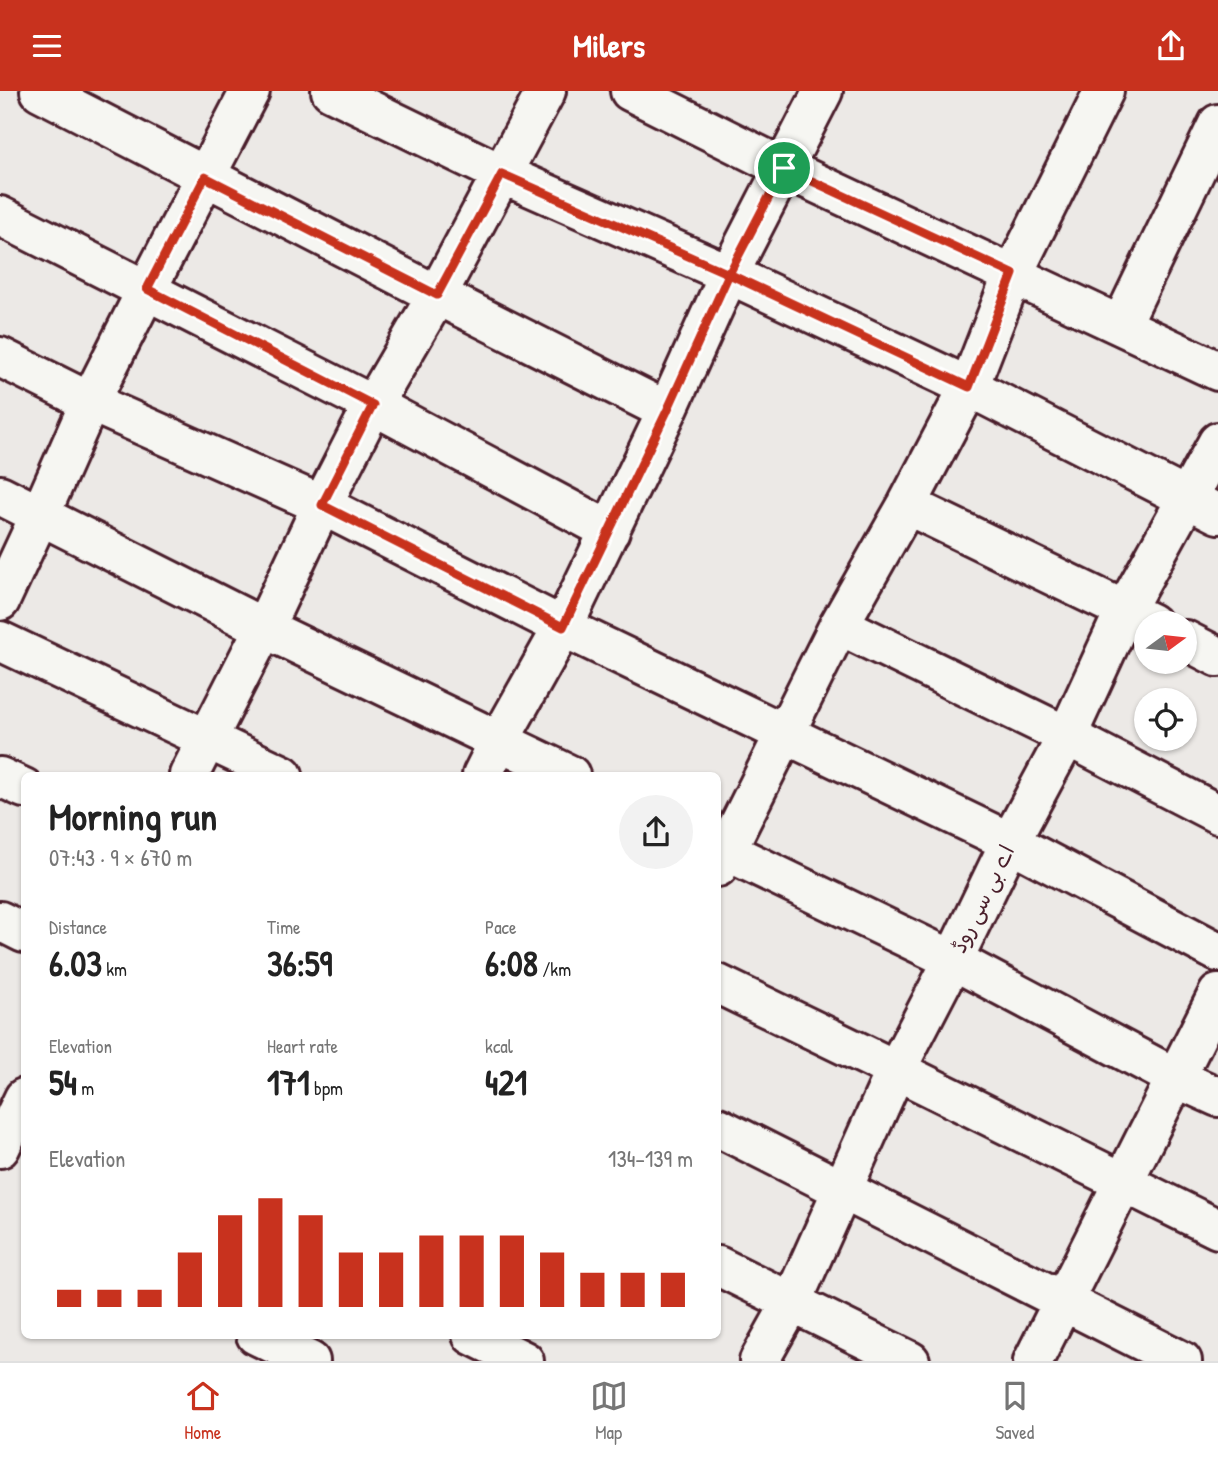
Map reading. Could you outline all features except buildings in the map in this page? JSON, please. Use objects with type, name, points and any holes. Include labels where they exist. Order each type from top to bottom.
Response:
[{"type":"street","points":[[40,91],[667,411]]},
{"type":"street","points":[[0,600],[90,402],[250,91]]},
{"type":"street","points":[[331,91],[502,174],[729,274],[969,387],[1202,506]]},
{"type":"street","points":[[191,772],[373,405],[437,295],[546,91]]},
{"type":"street","points":[[630,91],[784,168],[1218,371]]},
{"type":"street","points":[[484,772],[563,627],[667,411],[729,274],[823,91]]},
{"type":"street","points":[[721,853],[839,625],[907,506],[969,387],[1013,274],[1104,91]]},
{"type":"street","points":[[1121,325],[1218,124]]},
{"type":"street","points":[[0,216],[373,405],[610,531]]},
{"type":"street","points":[[0,357],[90,402],[322,505],[563,627],[1010,842],[1218,952]]},
{"type":"street","name":"اے بی سی روڈ","points":[[1141,611],[1202,506],[1218,442]]},
{"type":"street","points":[[0,495],[264,628],[564,772]]},
{"type":"street","points":[[907,506],[1134,614]]},
{"type":"street","name":"اے بی سی روڈ","points":[[759,1361],[792,1302],[896,1070],[1010,842],[1066,736],[1134,623]]},
{"type":"street","points":[[839,625],[1218,814]]},
{"type":"street","points":[[0,641],[277,772]]},
{"type":"street","points":[[1197,646],[1218,657]]},
{"type":"street","points":[[0,777],[21,787]]},
{"type":"street","points":[[721,855],[953,960],[1176,1078],[1218,1097]]},
{"type":"street","points":[[0,921],[21,932]]},
{"type":"street","points":[[721,985],[1218,1229]]},
{"type":"street","points":[[1033,1361],[1218,994]]},
{"type":"street","points":[[721,1129],[1182,1361]]},
{"type":"street","points":[[721,1267],[910,1361]]},
{"type":"street","points":[[264,1339],[310,1361]]},
{"type":"street","points":[[478,1343],[524,1361]]},
{"type":"route","points":[[784,168],[729,274],[502,174],[437,295],[205,177],[147,289],[373,405],[322,505],[563,627],[667,411],[729,274],[969,387],[1013,274],[784,168]]}]
